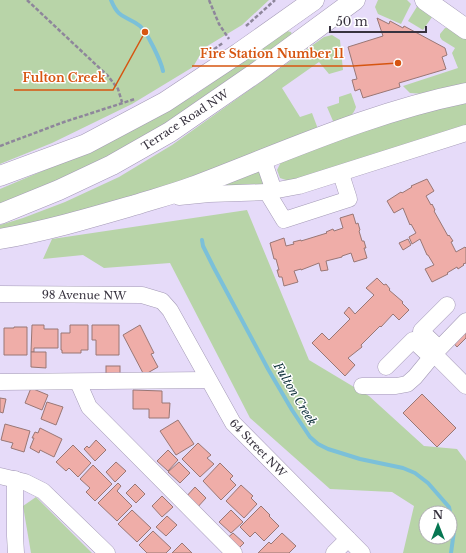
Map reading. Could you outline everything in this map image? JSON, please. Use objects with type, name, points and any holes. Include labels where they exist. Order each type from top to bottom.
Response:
[{"type":"main road","points":[[0,176],[86,144],[165,102],[239,53],[314,0]]},
{"type":"main road","name":"Terrace Road NW","points":[[0,214],[59,190],[106,168],[170,132],[257,72],[355,0]]},
{"type":"main road","points":[[425,0],[466,29]]},
{"type":"main road","points":[[0,239],[56,227],[148,201],[191,187],[334,132],[412,106],[466,93]]},
{"type":"street","points":[[314,0],[328,20]]},
{"type":"street","points":[[148,201],[209,194],[271,191],[299,186],[341,174],[466,133]]},
{"type":"street","points":[[263,159],[271,191],[284,220],[349,199],[341,174]]},
{"type":"street","name":"98 Avenue NW","points":[[0,294],[142,295],[153,297],[166,304]]},
{"type":"street","name":"64 Street NW","points":[[166,304],[233,423],[362,553]]},
{"type":"street","points":[[447,305],[422,331],[435,353],[466,386]]},
{"type":"street","points":[[362,386],[396,386],[407,384],[466,321]]},
{"type":"street","points":[[386,367],[413,340],[435,353]]},
{"type":"street","points":[[0,382],[208,380]]},
{"type":"street","points":[[78,382],[89,407],[234,553]]},
{"type":"street","points":[[16,553],[7,478],[34,485],[43,491],[107,553]]},
{"type":"street","points":[[334,553],[348,539]]},
{"type":"path","points":[[27,0],[108,76],[118,89],[122,102]]},
{"type":"path","points":[[209,0],[219,24],[229,39]]},
{"type":"path","points":[[243,29],[264,12],[275,0]]},
{"type":"path","points":[[200,60],[208,52],[233,36]]},
{"type":"path","points":[[0,146],[64,122],[141,97]]},
{"type":"green space","points":[[0,0],[269,0],[242,25],[204,48],[193,67],[132,104],[52,143],[0,164]]},
{"type":"green space","points":[[378,0],[407,0],[411,4],[401,24],[378,14],[375,7]]},
{"type":"green space","points":[[418,5],[432,17],[423,30],[408,21]]},
{"type":"green space","points":[[445,28],[448,28],[466,39],[466,85],[424,94],[410,93],[403,86],[458,68],[452,53],[455,48],[442,40],[440,37],[440,34]]},
{"type":"green space","points":[[287,31],[291,32],[292,35],[200,103],[97,165],[0,206],[0,189],[106,144],[195,95]]},
{"type":"green space","points":[[332,35],[340,40],[343,70],[329,74],[319,62],[282,88],[300,117],[312,113],[318,129],[182,182],[0,233],[0,225],[65,202],[119,177],[172,145],[324,37]]},
{"type":"green space","points":[[351,93],[356,107],[355,111],[344,121],[333,121],[327,107],[339,103],[339,97]]},
{"type":"green space","points":[[466,101],[466,126],[289,181],[280,178],[277,170],[281,162],[360,131]]},
{"type":"green space","points":[[260,170],[265,185],[225,188],[224,184]]},
{"type":"green space","points":[[247,210],[309,360],[369,396],[424,446],[457,449],[466,461],[466,553],[403,553],[414,506],[392,492],[330,489],[250,418],[170,263],[104,268],[83,255],[43,259],[52,239]]},
{"type":"green space","points":[[36,497],[92,553],[31,553],[23,506]]},
{"type":"building","points":[[377,18],[389,24],[390,21],[403,28],[404,26],[445,48],[447,55],[442,57],[446,69],[399,83],[400,87],[363,98],[360,89],[355,91],[352,80],[357,79],[348,47],[383,36]]},
{"type":"building","points":[[427,179],[434,191],[426,196],[431,205],[432,204],[435,210],[434,211],[448,236],[449,235],[453,241],[451,242],[456,252],[465,247],[466,248],[466,263],[463,264],[464,265],[458,269],[457,267],[447,273],[448,274],[432,282],[425,269],[434,265],[427,255],[420,239],[412,244],[409,237],[416,233],[411,224],[410,225],[403,208],[394,213],[387,201],[412,187],[411,186]]},
{"type":"building","points":[[353,214],[356,224],[358,223],[362,241],[364,241],[366,248],[364,248],[367,258],[354,262],[351,253],[326,261],[328,270],[321,271],[319,263],[294,271],[298,282],[284,286],[282,277],[279,277],[277,270],[279,270],[276,259],[274,259],[270,243],[284,238],[286,246],[294,244],[293,242],[327,233],[326,232],[333,229],[334,231],[343,228],[340,218]]},
{"type":"building","points":[[408,239],[411,245],[403,250],[399,243]]},
{"type":"building","points":[[377,278],[384,285],[386,284],[390,289],[389,290],[403,302],[402,303],[409,310],[399,320],[393,314],[361,345],[362,347],[348,358],[355,365],[345,376],[312,343],[322,333],[329,340],[350,319],[344,313],[349,307],[355,314],[374,295],[366,288]]},
{"type":"building","points":[[32,325],[44,325],[44,329],[58,329],[58,348],[34,348],[34,352],[31,352]]},
{"type":"building","points":[[70,325],[88,325],[88,350],[81,350],[81,353],[62,353],[61,333],[70,333]]},
{"type":"building","points":[[92,325],[119,325],[119,355],[96,355],[96,340],[92,340]]},
{"type":"building","points":[[140,325],[154,353],[151,354],[158,367],[144,375],[123,335]]},
{"type":"building","points":[[27,327],[27,355],[4,355],[4,328]]},
{"type":"building","points":[[461,329],[466,333],[466,338],[457,347],[450,339]]},
{"type":"building","points":[[31,352],[46,352],[46,368],[31,367]]},
{"type":"building","points":[[106,366],[120,366],[120,376],[106,376]]},
{"type":"building","points":[[31,388],[48,395],[42,410],[25,403]]},
{"type":"building","points":[[133,390],[162,391],[162,403],[170,403],[169,418],[149,418],[149,409],[133,409]]},
{"type":"building","points":[[422,394],[456,428],[437,447],[403,413]]},
{"type":"building","points":[[0,398],[6,399],[3,413],[0,412]]},
{"type":"building","points":[[47,402],[63,407],[56,425],[41,419]]},
{"type":"building","points":[[178,420],[194,444],[176,455],[160,431]]},
{"type":"building","points":[[5,424],[30,431],[24,452],[11,448],[13,443],[1,440]]},
{"type":"building","points":[[40,428],[62,439],[54,457],[40,450],[39,453],[30,448],[35,432],[38,433]]},
{"type":"building","points":[[96,440],[106,450],[95,461],[84,449],[87,446],[89,448]]},
{"type":"building","points":[[198,443],[211,455],[207,458],[214,464],[200,477],[182,459]]},
{"type":"building","points":[[73,445],[91,463],[78,477],[69,468],[66,471],[56,462]]},
{"type":"building","points":[[168,450],[178,460],[168,471],[157,461]]},
{"type":"building","points":[[116,462],[126,471],[115,482],[106,472]]},
{"type":"building","points":[[179,462],[190,473],[180,483],[168,472]]},
{"type":"building","points":[[220,463],[233,476],[230,479],[236,485],[221,500],[203,481]]},
{"type":"building","points":[[93,465],[112,484],[95,501],[86,492],[90,488],[80,479]]},
{"type":"building","points":[[118,483],[121,486],[117,491],[132,506],[117,521],[98,503]]},
{"type":"building","points":[[135,484],[145,494],[136,503],[126,493]]},
{"type":"building","points":[[241,485],[253,496],[251,498],[257,504],[244,518],[226,501]]},
{"type":"building","points":[[195,487],[206,498],[195,510],[184,499]]},
{"type":"building","points":[[162,496],[173,507],[162,517],[152,506]]},
{"type":"building","points":[[261,506],[279,526],[264,541],[255,532],[250,537],[240,527]]},
{"type":"building","points":[[132,510],[151,528],[137,542],[118,524]]},
{"type":"building","points":[[231,510],[243,522],[231,533],[219,522]]},
{"type":"building","points":[[167,516],[177,525],[166,536],[156,527]]},
{"type":"building","points":[[153,531],[171,548],[166,553],[147,553],[139,545]]},
{"type":"building","points":[[233,533],[244,543],[235,552],[224,541]]},
{"type":"building","points":[[282,533],[296,546],[289,553],[258,553],[269,542],[271,544]]},
{"type":"building","points":[[182,543],[192,553],[172,553]]},
{"type":"waterway","name":"Fulton Creek","points":[[111,0],[120,14],[143,29],[160,61],[163,71]]},
{"type":"waterway","name":"Fulton Creek","points":[[202,240],[203,246],[214,268],[268,369],[310,437],[318,444],[328,449],[360,459],[403,468],[415,473],[428,483],[449,507],[454,531],[451,553]]},
{"type":"place","name":"Fulton Creek","points":[[145,32]]},
{"type":"place","name":"Fire Station Number 11","points":[[398,63]]}]
